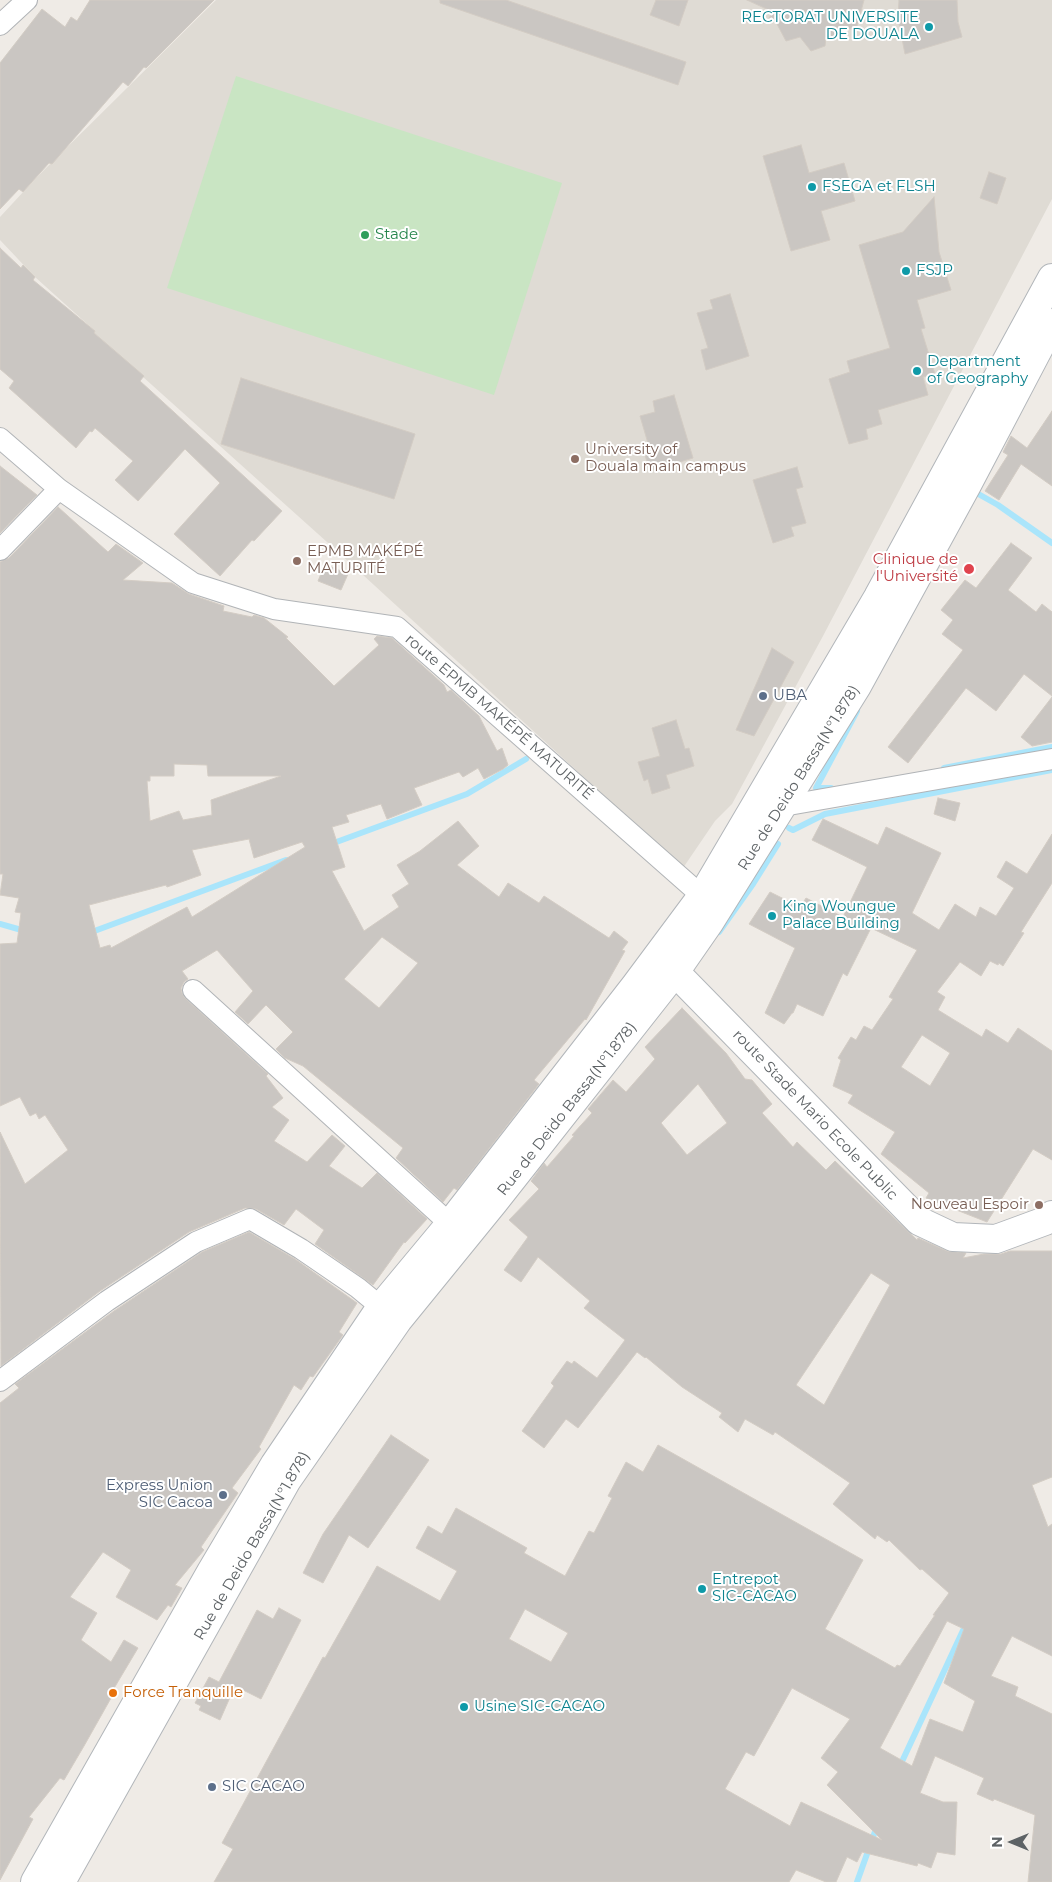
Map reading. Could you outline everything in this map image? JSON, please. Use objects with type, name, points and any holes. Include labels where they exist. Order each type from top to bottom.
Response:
[{"type":"main road","points":[[35,1882],[211,1572],[275,1464],[381,1307],[458,1231],[702,896],[878,597],[1052,278]]},
{"type":"main road","name":"Rue de Deido Bassa(N°1.878)","points":[[62,1882],[287,1480],[458,1231],[675,972],[709,923],[857,686],[967,485],[1052,323]]},
{"type":"main road","name":"route Stade Mario Ecole Public","points":[[675,972],[919,1221],[953,1237],[996,1239],[1045,1221],[1052,1215]]},
{"type":"street","points":[[0,25],[27,0]]},
{"type":"street","name":"route EPMB MAKÉPÉ MATURITÉ","points":[[0,438],[59,489],[194,583],[274,609],[397,627],[702,896]]},
{"type":"street","points":[[0,550],[59,489]]},
{"type":"street","points":[[783,806],[1052,759]]},
{"type":"street","points":[[193,990],[458,1231]]},
{"type":"street","points":[[0,1381],[107,1301],[196,1242],[250,1219],[300,1249],[358,1288],[381,1307]]},
{"type":"shaded area","name":"University of Douala main campus","points":[[216,0],[1052,0],[1052,199],[823,636],[732,804],[715,821],[683,868],[327,542],[94,333],[95,331],[35,277],[0,240],[0,217],[37,177]]},
{"type":"green space","name":"Stade","points":[[236,76],[562,183],[494,395],[167,288]]},
{"type":"building","points":[[90,0],[214,0],[146,68],[144,67],[128,86],[123,82],[52,164],[49,163],[23,192],[19,189],[0,209],[0,63],[42,9],[65,27],[71,17],[77,21]]},
{"type":"building","points":[[440,0],[506,0],[686,62],[678,85],[440,3]]},
{"type":"building","points":[[656,0],[688,0],[679,26],[650,15]]},
{"type":"building","points":[[747,0],[864,0],[856,30],[846,28],[846,35],[836,33],[835,40],[826,37],[825,46],[811,51],[800,37],[786,41],[777,24],[779,22],[769,18],[773,12]]},
{"type":"building","name":"RECTORAT UNIVERSITE DE DOUALA","points":[[899,0],[957,0],[958,22],[962,37],[905,54],[898,18]]},
{"type":"building","name":"FSEGA et FLSH","points":[[801,145],[809,173],[844,163],[855,201],[821,211],[830,240],[791,251],[763,156]]},
{"type":"building","points":[[989,172],[1006,178],[997,204],[980,198]]},
{"type":"building","points":[[934,197],[939,252],[951,290],[917,300],[925,328],[921,329],[935,374],[923,377],[928,395],[878,410],[882,424],[866,429],[868,439],[849,444],[829,379],[850,372],[847,361],[890,348],[859,245],[903,232]]},
{"type":"building","points":[[0,248],[21,268],[23,265],[35,277],[33,280],[95,331],[94,333],[144,376],[140,381],[282,511],[254,541],[252,540],[220,576],[174,534],[220,483],[185,449],[138,501],[115,480],[133,461],[95,428],[92,432],[90,431],[76,448],[9,388],[14,381],[0,369]]},
{"type":"building","points":[[730,294],[749,356],[706,370],[701,350],[708,348],[697,313],[713,309],[710,300]]},
{"type":"building","points":[[241,378],[415,434],[394,499],[221,444]]},
{"type":"building","points":[[674,395],[693,458],[650,471],[644,452],[650,450],[640,416],[655,412],[653,401]]},
{"type":"building","points":[[1052,411],[1052,486],[1021,464],[999,500],[985,491],[1008,455],[1003,452],[1011,436],[1027,448]]},
{"type":"building","points":[[0,466],[37,495],[0,533]]},
{"type":"building","points":[[797,467],[803,487],[796,489],[806,523],[791,527],[794,536],[773,543],[753,480]]},
{"type":"building","points":[[58,507],[108,552],[116,544],[143,563],[123,580],[172,583],[189,594],[224,606],[223,611],[264,618],[288,637],[286,638],[334,686],[379,645],[374,639],[377,636],[392,638],[444,685],[447,692],[451,690],[479,716],[497,751],[502,748],[508,765],[484,779],[478,768],[463,777],[459,772],[414,788],[422,805],[387,819],[381,804],[346,815],[349,822],[332,827],[345,867],[332,871],[364,931],[399,907],[392,895],[409,884],[397,865],[420,851],[458,821],[479,846],[457,865],[499,897],[508,883],[539,903],[544,896],[609,938],[614,931],[628,942],[622,950],[625,951],[586,1020],[534,1080],[539,1084],[457,1190],[454,1188],[443,1202],[396,1158],[403,1148],[303,1066],[285,1058],[276,1049],[293,1032],[266,1005],[248,1024],[235,1012],[253,991],[217,950],[182,971],[188,979],[181,988],[185,998],[268,1074],[266,1076],[283,1098],[272,1107],[289,1120],[274,1141],[307,1162],[332,1135],[345,1146],[329,1166],[362,1188],[377,1173],[427,1219],[404,1242],[373,1285],[315,1244],[324,1230],[296,1209],[284,1225],[256,1209],[245,1208],[189,1232],[100,1291],[1,1366],[0,1132],[25,1184],[68,1150],[45,1115],[39,1119],[36,1113],[30,1116],[20,1097],[0,1106],[0,944],[17,943],[21,913],[15,912],[19,898],[0,895],[3,874],[0,874],[0,562],[9,558]],"holes":[[[174,764],[207,765],[208,776],[281,776],[211,800],[212,815],[183,820],[179,811],[150,821],[147,781],[150,781],[150,776],[174,776]],[[249,839],[254,858],[302,842],[305,847],[192,917],[187,907],[111,948],[110,945],[100,948],[89,905],[166,885],[167,887],[201,875],[192,850]],[[382,937],[418,963],[379,1008],[344,979]]]},
{"type":"building","points":[[1011,543],[1032,558],[1008,590],[1036,612],[1042,604],[1052,612],[1052,696],[1024,674],[996,711],[966,688],[908,763],[888,747],[963,650],[942,634],[953,620],[941,610],[965,580],[976,588]]},
{"type":"building","points":[[325,564],[348,574],[341,590],[318,581]]},
{"type":"building","name":"UBA","points":[[772,648],[794,662],[754,736],[736,730]]},
{"type":"building","points":[[1052,697],[1052,742],[1032,746],[1021,737]]},
{"type":"building","points":[[676,720],[685,749],[689,748],[694,766],[666,775],[670,788],[652,794],[648,779],[644,781],[638,762],[660,756],[652,728]]},
{"type":"building","points":[[938,798],[960,803],[955,821],[934,814]]},
{"type":"building","points":[[823,819],[878,845],[886,827],[941,853],[912,913],[939,930],[955,904],[976,917],[980,907],[996,916],[1014,888],[997,877],[1006,861],[1027,874],[1052,834],[1052,883],[1021,932],[1024,933],[1003,966],[990,961],[981,976],[960,962],[937,992],[945,997],[938,1010],[982,1037],[986,1029],[1008,1043],[1018,1028],[1052,1051],[1052,1160],[1033,1149],[987,1222],[926,1198],[929,1193],[881,1154],[895,1132],[848,1103],[853,1095],[833,1086],[841,1060],[838,1058],[851,1037],[856,1040],[864,1026],[872,1030],[893,999],[889,997],[917,950],[871,928],[847,976],[843,973],[823,1016],[797,1004],[793,1013],[784,1024],[765,1013],[795,948],[749,924],[770,892],[798,906],[801,906],[806,898],[843,917],[867,867],[812,840]],"holes":[[[922,1035],[950,1053],[930,1086],[901,1067]]]},
{"type":"building","points":[[682,1008],[726,1053],[745,1079],[752,1080],[772,1104],[762,1113],[793,1147],[797,1142],[826,1170],[835,1161],[917,1240],[918,1238],[947,1251],[966,1253],[963,1258],[984,1254],[1001,1254],[1010,1251],[1052,1251],[1052,1477],[1032,1485],[1048,1527],[1052,1524],[1052,1656],[1012,1636],[991,1676],[1018,1687],[1015,1696],[1052,1714],[1052,1882],[1028,1882],[1035,1815],[977,1794],[984,1778],[935,1756],[920,1793],[943,1802],[957,1802],[955,1855],[937,1852],[931,1868],[918,1863],[917,1866],[862,1852],[857,1862],[847,1857],[836,1882],[826,1882],[796,1870],[789,1882],[214,1882],[233,1849],[222,1843],[323,1657],[325,1658],[377,1566],[440,1601],[457,1571],[416,1548],[428,1526],[442,1534],[456,1508],[527,1548],[524,1553],[565,1576],[589,1531],[594,1533],[612,1498],[608,1496],[626,1462],[643,1472],[658,1445],[863,1560],[825,1629],[895,1668],[897,1665],[900,1666],[949,1593],[922,1569],[920,1570],[889,1540],[887,1542],[877,1535],[875,1539],[833,1504],[850,1483],[775,1432],[773,1435],[745,1419],[738,1432],[719,1417],[722,1413],[682,1387],[646,1357],[637,1352],[578,1428],[566,1419],[544,1448],[522,1431],[554,1386],[551,1383],[567,1361],[572,1364],[574,1361],[597,1378],[625,1340],[584,1308],[590,1301],[538,1257],[521,1282],[504,1270],[528,1237],[509,1220],[539,1189],[531,1181],[544,1163],[547,1167],[574,1136],[572,1135],[592,1113],[588,1109],[613,1080],[626,1092],[655,1059],[645,1047]],"holes":[[[698,1084],[727,1123],[687,1155],[661,1123]],[[871,1273],[890,1285],[824,1405],[796,1385]],[[525,1609],[568,1633],[551,1662],[509,1639]],[[947,1621],[964,1629],[944,1683],[975,1701],[963,1732],[930,1719],[912,1766],[880,1748]],[[792,1688],[850,1719],[821,1758],[838,1772],[827,1785],[882,1840],[801,1802],[790,1826],[725,1789],[746,1752],[754,1756]]]},
{"type":"building","points":[[249,1232],[295,1259],[357,1303],[339,1332],[343,1335],[313,1377],[310,1376],[301,1390],[294,1385],[259,1447],[261,1449],[232,1488],[238,1493],[201,1547],[204,1550],[175,1585],[182,1588],[171,1607],[168,1605],[157,1620],[116,1597],[131,1570],[103,1552],[70,1597],[97,1613],[81,1640],[111,1662],[124,1640],[138,1648],[64,1780],[60,1778],[29,1817],[33,1819],[0,1880],[0,1403],[19,1388],[15,1384],[114,1311],[202,1252]]},
{"type":"building","points":[[391,1435],[429,1460],[368,1548],[349,1535],[323,1583],[303,1573],[323,1534]]},
{"type":"building","points":[[279,1608],[301,1620],[261,1699],[235,1686],[220,1720],[199,1710],[201,1706],[195,1703],[209,1677],[219,1682],[257,1610],[273,1619]]},
{"type":"waterway","points":[[973,491],[998,505],[1052,543]]},
{"type":"waterway","points":[[831,788],[816,788],[857,711]]},
{"type":"waterway","points":[[944,768],[1052,747]]},
{"type":"waterway","points":[[331,844],[467,794],[526,759]]},
{"type":"waterway","points":[[789,828],[793,830],[825,814],[1052,770]]},
{"type":"waterway","points":[[719,932],[753,884],[778,844]]},
{"type":"waterway","points":[[89,933],[286,860]]},
{"type":"waterway","points":[[0,924],[25,931]]},
{"type":"waterway","points":[[899,1768],[966,1624]]},
{"type":"waterway","points":[[857,1882],[877,1826]]},
{"type":"place","name":"RECTORAT UNIVERSITE DE DOUALA","points":[[929,27]]},
{"type":"place","name":"FSEGA et FLSH","points":[[812,187]]},
{"type":"place","name":"Stade","points":[[365,235]]},
{"type":"place","name":"FSJP","points":[[906,271]]},
{"type":"place","name":"Department of Geography","points":[[917,371]]},
{"type":"place","name":"University of Douala main campus","points":[[575,459]]},
{"type":"place","name":"EPMB MAKÉPÉ MATURITÉ","points":[[297,561]]},
{"type":"place","name":"Clinique de l'Université","points":[[969,569]]},
{"type":"place","name":"UBA","points":[[763,696]]},
{"type":"place","name":"King Woungue Palace Building","points":[[772,916]]},
{"type":"place","name":"Nouveau Espoir","points":[[1039,1205]]},
{"type":"place","name":"Express Union SIC Cacoa","points":[[223,1495]]},
{"type":"place","name":"Entrepot SIC-CACAO","points":[[702,1589]]},
{"type":"place","name":"Force Tranquille","points":[[113,1693]]},
{"type":"place","name":"Usine SIC-CACAO","points":[[464,1707]]},
{"type":"place","name":"SIC CACAO","points":[[212,1787]]}]
